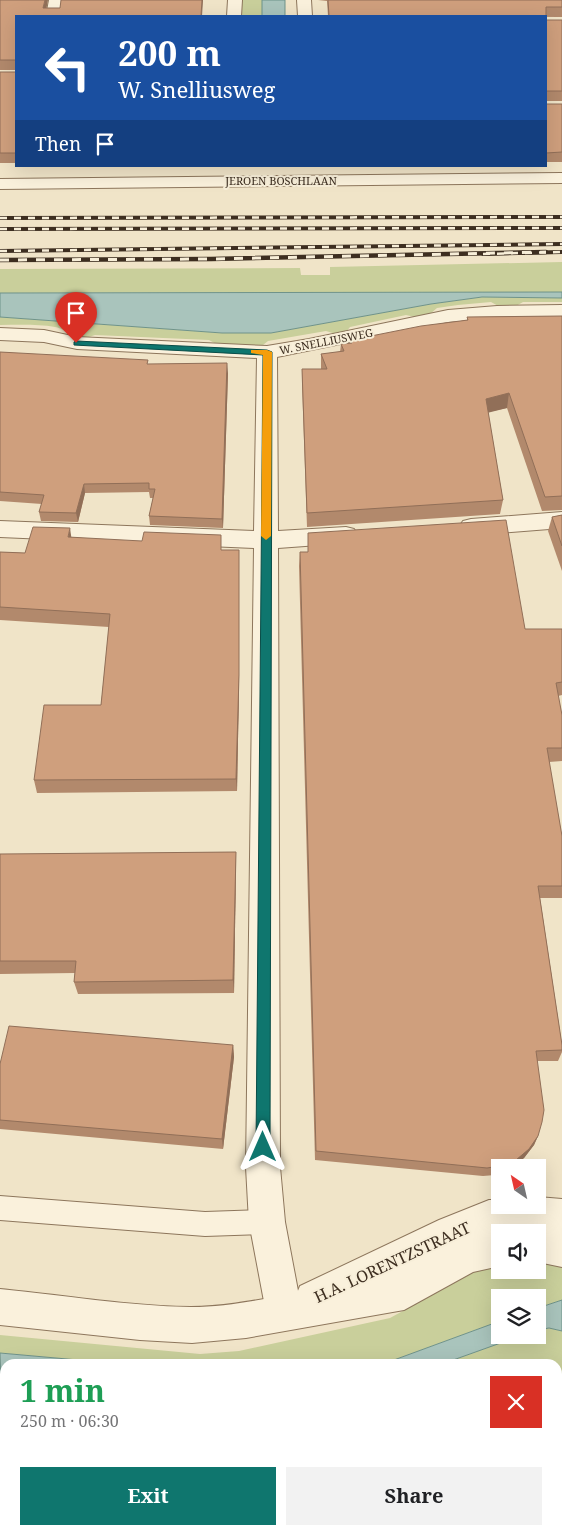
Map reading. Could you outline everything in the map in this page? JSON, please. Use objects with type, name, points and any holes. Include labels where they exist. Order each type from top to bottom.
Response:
[{"type":"street","points":[[53,15],[56,0]]},
{"type":"street","points":[[234,15],[235,0]]},
{"type":"street","points":[[304,0],[305,15]]},
{"type":"street","name":"JEROEN BOSCHLAAN","points":[[0,184],[232,173],[525,172],[562,178]]},
{"type":"street","name":"W. SNELLIUSWEG","points":[[0,334],[44,336],[76,343],[267,352],[298,349],[454,315],[498,311],[562,311]]},
{"type":"street","points":[[267,352],[263,1167],[267,1222],[284,1312]]},
{"type":"street","points":[[454,528],[562,520]]},
{"type":"street","points":[[0,529],[266,540],[365,534]]},
{"type":"street","name":"H.A. LORENTZSTRAAT","points":[[284,1312],[452,1232],[489,1218],[533,1214],[562,1216]]},
{"type":"street","points":[[546,1246],[562,1249]]},
{"type":"street","name":"H.A. LORENTZSTRAAT","points":[[0,1307],[140,1322],[192,1324],[246,1320],[404,1292],[468,1256],[491,1250]]},
{"type":"lane","points":[[0,1208],[205,1224],[267,1222]]},
{"type":"green space","points":[[241,0],[262,0],[262,15],[241,15]]},
{"type":"green space","points":[[562,262],[562,292],[0,293],[0,269],[300,268],[301,275],[330,275],[330,267]]},
{"type":"green space","points":[[482,297],[562,298],[562,302],[523,302],[516,306],[500,307],[491,302],[437,308],[430,314],[415,317],[406,315],[350,327],[346,332],[336,334],[326,331],[268,341],[263,345],[218,345],[209,340],[95,335],[86,338],[75,338],[55,327],[0,325],[0,317],[222,333],[271,333],[431,304]]},
{"type":"green space","points":[[546,1263],[562,1265],[562,1300],[546,1305],[546,1289],[491,1289],[491,1324],[397,1359],[67,1359],[0,1353],[0,1335],[200,1354],[239,1351],[390,1318],[476,1271],[491,1267],[491,1279],[546,1279]]},
{"type":"green space","points":[[546,1329],[562,1331],[562,1359],[456,1359],[498,1344],[546,1344]]},
{"type":"water","points":[[262,0],[285,0],[285,15],[262,15]]},
{"type":"water","points":[[562,292],[562,298],[482,297],[431,304],[271,333],[222,333],[0,317],[0,293]]},
{"type":"water","points":[[562,1300],[562,1331],[546,1329],[546,1305]]},
{"type":"water","points":[[491,1324],[491,1344],[498,1344],[456,1359],[397,1359]]},
{"type":"water","points":[[0,1353],[67,1359],[0,1359]]},
{"type":"building","points":[[0,0],[45,0],[43,8],[60,8],[61,0],[202,0],[201,15],[15,15],[15,60],[0,60]]},
{"type":"building","points":[[328,0],[562,0],[562,7],[546,7],[546,15],[329,15]]},
{"type":"building","points":[[547,20],[562,20],[562,91],[547,91]]},
{"type":"building","points":[[0,72],[15,72],[15,153],[0,153]]},
{"type":"building","points":[[547,104],[562,104],[562,152],[547,153]]},
{"type":"building","points":[[562,316],[562,496],[545,497],[509,393],[486,399],[503,500],[307,513],[302,369],[327,369],[321,354],[344,351],[341,344],[352,343],[351,340],[421,326],[468,320],[467,317]]},
{"type":"building","points":[[0,352],[148,360],[147,364],[227,363],[222,519],[149,516],[155,489],[149,489],[149,483],[84,484],[76,513],[39,512],[44,495],[0,492]]},
{"type":"building","points":[[562,515],[562,546],[552,517]]},
{"type":"building","points":[[506,520],[525,629],[562,629],[562,682],[556,683],[562,715],[562,748],[547,748],[562,836],[562,886],[538,886],[562,1050],[536,1051],[544,1110],[538,1136],[529,1149],[517,1159],[491,1159],[491,1167],[316,1151],[300,552],[308,552],[308,533]]},
{"type":"building","points":[[33,527],[70,528],[68,537],[142,541],[144,532],[221,535],[221,550],[239,550],[239,675],[236,779],[34,780],[44,705],[101,705],[110,614],[0,607],[0,552],[25,553]]},
{"type":"building","points":[[236,852],[233,980],[74,982],[76,961],[0,961],[0,854]]},
{"type":"building","points":[[9,1026],[233,1045],[222,1139],[0,1120],[0,1064]]},
{"type":"railway","points":[[0,218],[562,217]]},
{"type":"railway","points":[[0,229],[562,228]]},
{"type":"railway","points":[[0,251],[562,244]]},
{"type":"railway","points":[[0,260],[211,259],[546,252]]},
{"type":"railway","points":[[483,254],[562,252]]},
{"type":"slow traffic","points":[[254,352],[267,352],[266,536]]},
{"type":"route","points":[[76,343],[267,352],[263,1147]]}]
